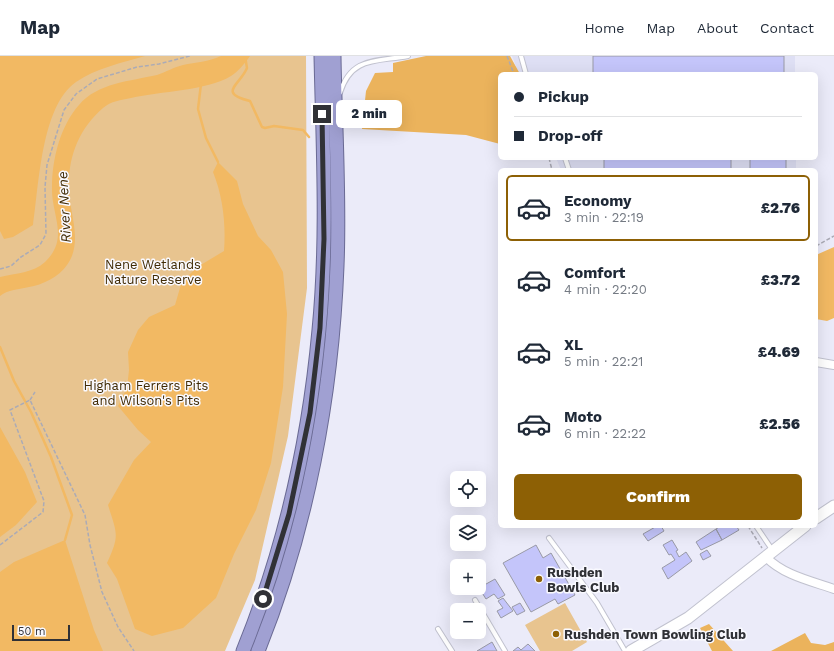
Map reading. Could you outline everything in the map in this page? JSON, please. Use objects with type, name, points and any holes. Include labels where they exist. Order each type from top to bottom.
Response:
[{"type":"highway","points":[[243,651],[259,613],[289,514],[310,413],[320,328],[324,239],[320,56]]},
{"type":"highway","points":[[258,651],[270,620],[302,514],[322,418],[329,371],[337,265],[334,56]]},
{"type":"main road","points":[[818,517],[834,506]]},
{"type":"main road","points":[[631,651],[688,618],[803,528]]},
{"type":"street","points":[[818,362],[834,365]]},
{"type":"street","points":[[769,555],[781,568],[834,589]]},
{"type":"lane","points":[[377,56],[382,58]]},
{"type":"lane","points":[[335,108],[345,78],[352,69],[360,64],[382,58],[408,56]]},
{"type":"lane","points":[[521,56],[525,72]]},
{"type":"lane","points":[[757,528],[769,555]]},
{"type":"lane","points":[[549,538],[597,603],[625,651]]},
{"type":"lane","points":[[475,600],[505,651]]},
{"type":"lane","points":[[438,630],[452,651]]},
{"type":"path","points":[[0,269],[11,266],[21,257],[40,245],[46,234],[45,187],[47,165],[64,110],[76,94],[97,79],[138,67],[160,64],[190,56]]},
{"type":"path","points":[[507,56],[513,72]]},
{"type":"path","points":[[818,245],[834,236]]},
{"type":"path","points":[[0,545],[43,512],[44,501],[10,410],[30,400],[35,392]]},
{"type":"path","points":[[30,400],[85,516],[90,545],[102,592],[118,627],[134,651]]},
{"type":"path","points":[[749,528],[769,555]]},
{"type":"shaded area","points":[[426,56],[510,56],[519,72],[498,72],[498,143],[466,135],[362,129],[366,91],[375,73],[393,72],[393,63]]},
{"type":"shaded area","points":[[512,56],[795,56],[795,72],[518,72]]},
{"type":"shaded area","points":[[557,160],[796,160],[796,168],[560,168]]},
{"type":"shaded area","points":[[709,624],[733,651],[712,651],[700,628]]},
{"type":"shaded area","points":[[805,633],[811,643],[825,645],[834,642],[834,651],[771,651]]},
{"type":"green space","name":"Higham Ferrers Pits and Wilson's Pits","points":[[0,56],[306,56],[307,288],[288,436],[255,580],[225,651],[0,651]]},
{"type":"green space","name":"Rushden Town Bowling Club","points":[[565,603],[587,642],[572,651],[540,651],[525,625]]},
{"type":"water","points":[[0,56],[145,56],[109,66],[92,73],[76,82],[64,93],[55,109],[44,148],[33,225],[13,237],[4,239],[0,231]]},
{"type":"water","name":"River Nene","points":[[221,56],[250,56],[237,72],[221,81],[196,88],[116,101],[103,108],[94,117],[79,138],[71,162],[69,188],[75,242],[71,258],[64,269],[50,280],[34,286],[10,291],[0,296],[0,277],[30,271],[40,266],[52,253],[56,244],[58,226],[52,197],[52,177],[58,144],[62,133],[72,113],[79,105],[86,98],[105,87],[157,75],[180,66],[207,61]]},
{"type":"water","points":[[218,162],[237,181],[243,204],[258,236],[271,250],[283,272],[287,314],[283,387],[271,463],[256,510],[234,554],[216,598],[183,628],[152,636],[135,629],[117,579],[107,563],[114,546],[116,534],[108,505],[134,460],[151,442],[138,430],[118,406],[127,388],[129,370],[128,352],[138,330],[149,317],[175,305],[182,281],[199,266],[224,251],[225,231],[223,211],[213,172]]},
{"type":"water","points":[[834,247],[834,318],[827,321],[818,319],[818,254]]},
{"type":"water","points":[[0,427],[25,472],[37,502],[16,525],[0,537]]},
{"type":"water","points":[[65,540],[94,630],[103,651],[0,651],[0,572],[14,562]]},
{"type":"building","points":[[593,56],[784,56],[784,72],[593,72]]},
{"type":"building","points":[[604,160],[731,160],[731,168],[604,168]]},
{"type":"building","points":[[750,160],[786,160],[786,168],[750,168]]},
{"type":"building","points":[[654,528],[662,528],[664,531],[648,541],[643,534]]},
{"type":"building","points":[[738,528],[739,530],[722,540],[716,529]]},
{"type":"building","points":[[716,529],[722,540],[701,550],[696,542]]},
{"type":"building","points":[[672,540],[678,550],[676,551],[679,557],[686,552],[692,561],[668,579],[662,568],[675,560],[671,554],[669,555],[663,545]]},
{"type":"building","name":"Rushden Bowls Club","points":[[536,545],[543,558],[551,553],[575,595],[558,604],[555,599],[531,612],[503,563]]},
{"type":"building","points":[[707,550],[711,556],[703,560],[700,554]]},
{"type":"building","points":[[495,579],[505,595],[498,599],[494,594],[486,599],[483,595],[486,595],[486,584]]},
{"type":"building","points":[[503,598],[513,611],[501,618],[497,611],[503,608],[498,601]]},
{"type":"building","points":[[520,603],[525,611],[517,615],[512,607]]},
{"type":"building","points":[[492,642],[497,651],[477,651]]},
{"type":"building","points":[[528,644],[535,651],[513,651],[518,647],[521,650]]},
{"type":"waterway","points":[[245,56],[247,68],[234,88],[233,92],[235,95],[250,101],[262,127],[265,128],[274,126],[303,130],[309,137]]},
{"type":"waterway","points":[[201,84],[198,109],[206,138],[218,162]]},
{"type":"waterway","points":[[0,347],[14,381],[31,412],[51,457],[72,515],[65,540]]},
{"type":"place","name":"Rushden Bowls Club","points":[[539,579]]},
{"type":"place","name":"Rushden Town Bowling Club","points":[[556,634]]},
{"type":"route","points":[[263,599],[289,514],[310,413],[320,328],[324,239],[322,114]]},
{"type":"park label","name":"Nene Wetlands Nature Reserve","points":[[153,272]]}]
